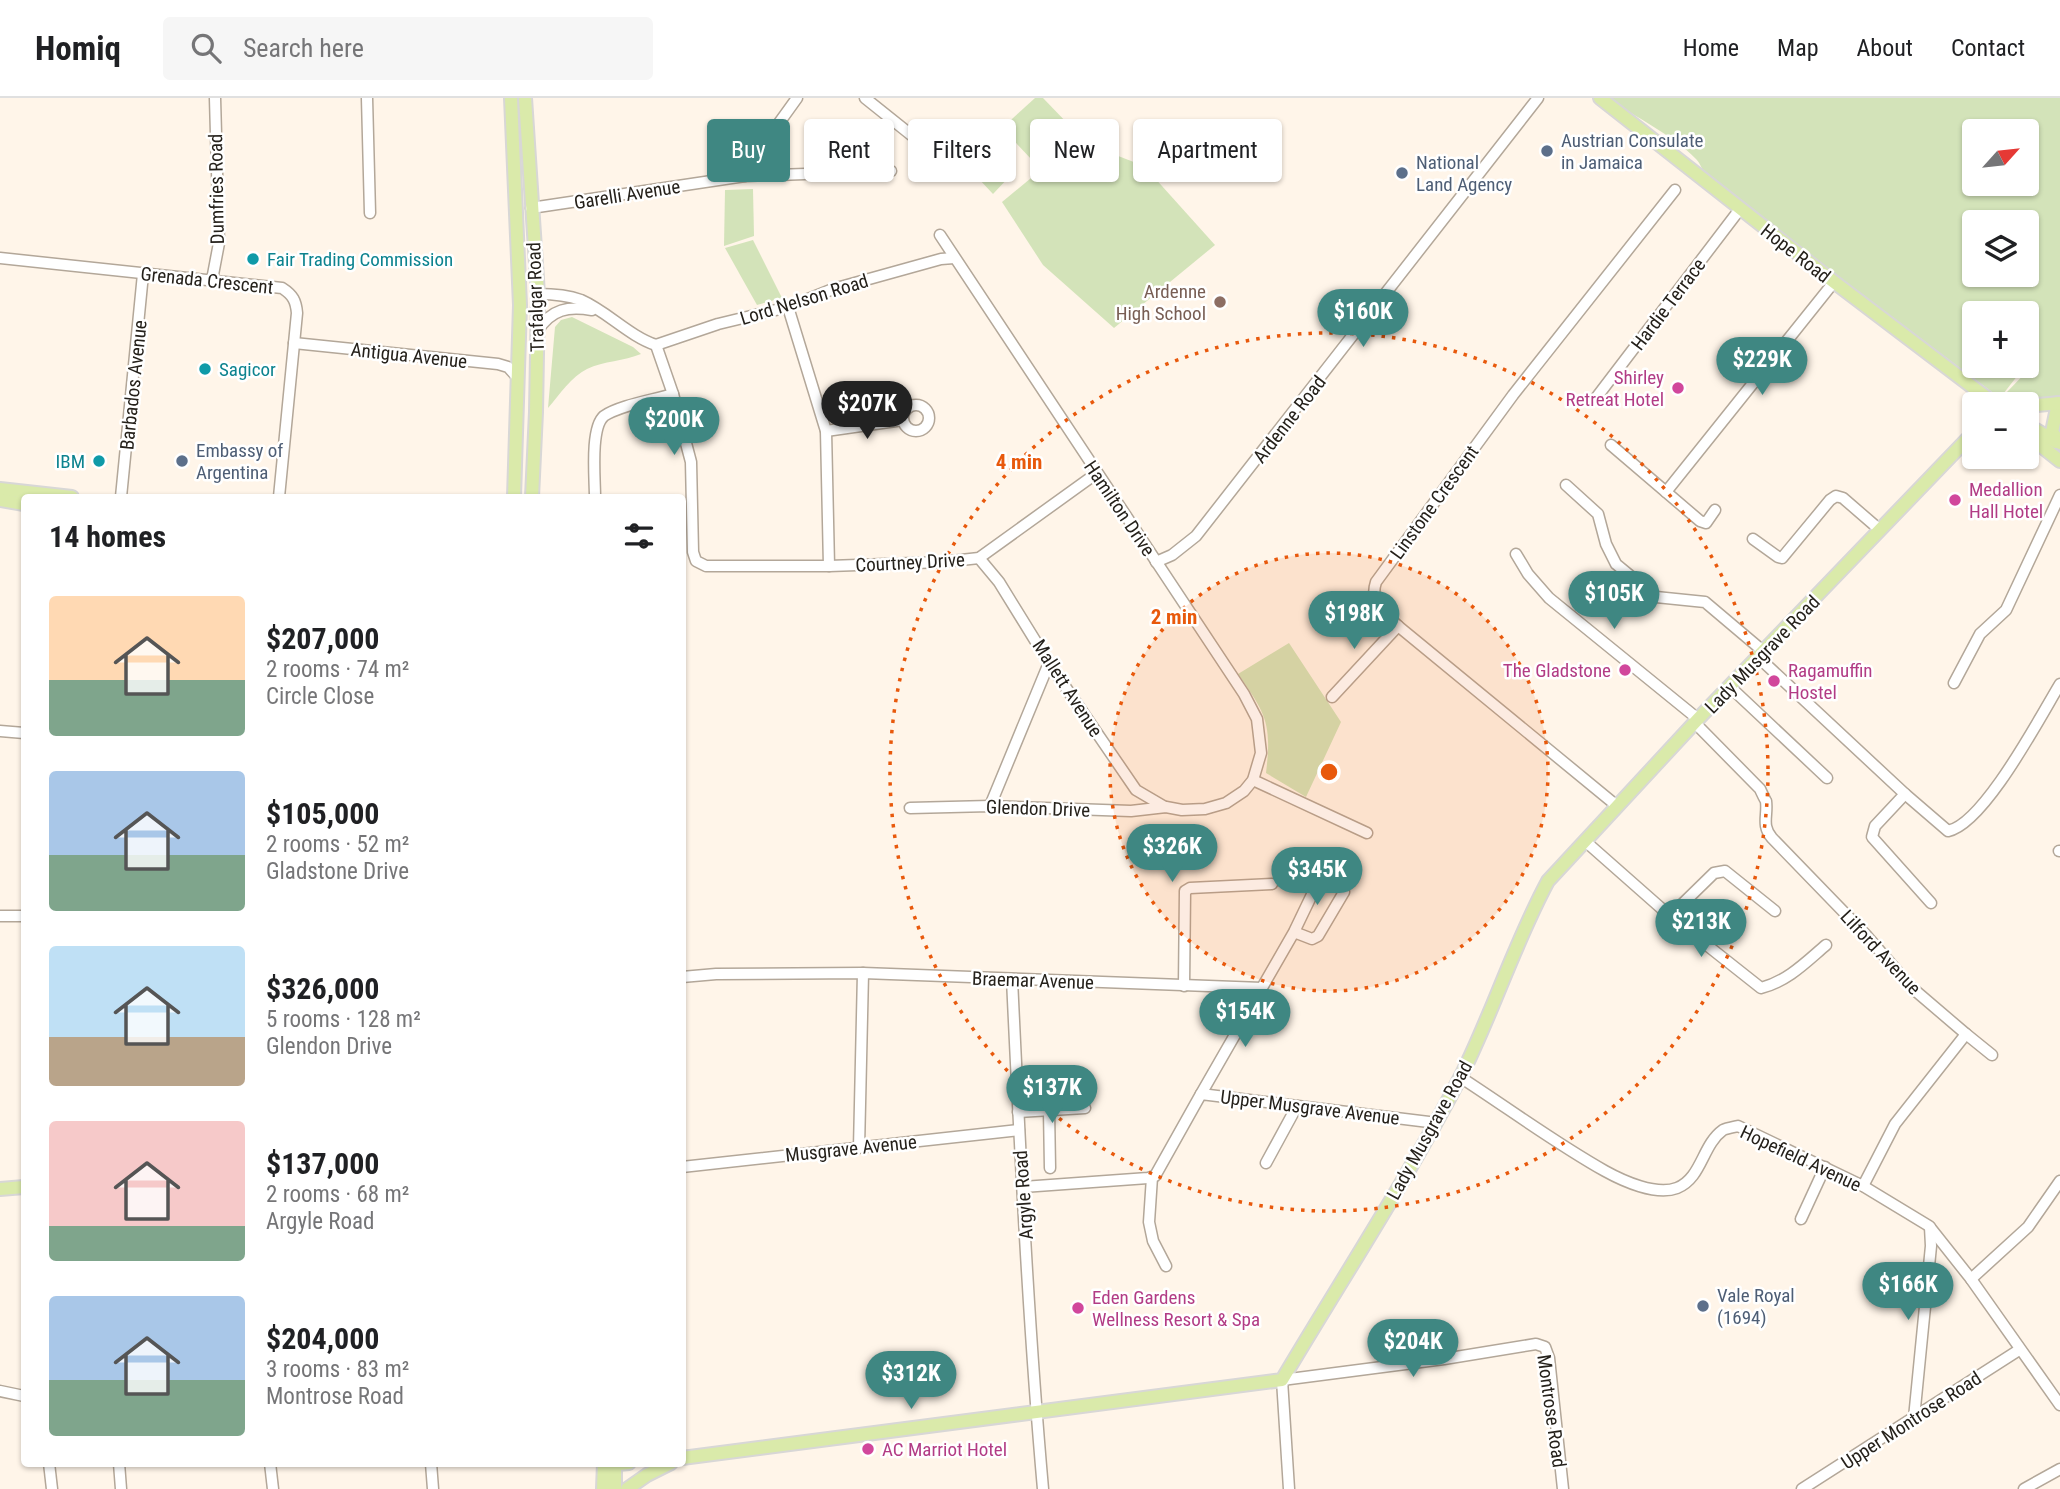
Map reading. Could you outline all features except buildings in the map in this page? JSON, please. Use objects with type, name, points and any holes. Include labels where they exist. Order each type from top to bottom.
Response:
[{"type":"main road","name":"Trafalgar Road","points":[[511,98],[520,305],[514,494]]},
{"type":"main road","name":"Trafalgar Road","points":[[526,98],[538,294],[532,494]]},
{"type":"main road","name":"Hope Road","points":[[1600,98],[1977,392]]},
{"type":"main road","points":[[520,305],[538,294]]},
{"type":"main road","points":[[1968,386],[1971,392]]},
{"type":"main road","points":[[2039,405],[2059,403],[2052,432],[2060,443]]},
{"type":"main road","points":[[2039,431],[2060,443]]},
{"type":"main road","name":"Lady Musgrave Road","points":[[1282,1380],[1437,1123],[1485,1027],[1532,911],[1548,881],[1729,686],[1962,444]]},
{"type":"main road","points":[[2039,444],[2060,461]]},
{"type":"main road","points":[[0,489],[45,494]]},
{"type":"main road","points":[[0,500],[21,503]]},
{"type":"main road","points":[[0,1189],[21,1187]]},
{"type":"main road","points":[[686,1458],[1282,1380]]},
{"type":"main road","points":[[603,1489],[608,1467]]},
{"type":"main road","points":[[610,1467],[615,1489]]},
{"type":"main road","points":[[627,1489],[663,1467]]},
{"type":"street","name":"Dumfries Road","points":[[212,280],[219,243],[215,98]]},
{"type":"street","points":[[367,98],[370,213]]},
{"type":"street","points":[[782,119],[797,98]]},
{"type":"street","points":[[865,98],[908,132]]},
{"type":"street","name":"Ardenne Road","points":[[1156,562],[1172,555],[1196,536],[1538,98]]},
{"type":"street","name":"Garelli Avenue","points":[[531,208],[707,181]]},
{"type":"street","name":"Linstone Crescent","points":[[1617,806],[1398,626],[1376,605],[1374,597],[1377,582],[1513,395],[1675,190]]},
{"type":"street","name":"Hardie Terrace","points":[[1596,398],[1740,209]]},
{"type":"street","name":"Hamilton Drive","points":[[940,235],[1251,706],[1257,719],[1261,753],[1253,780]]},
{"type":"street","name":"Grenada Crescent","points":[[0,258],[282,288],[290,293],[296,301],[298,313],[279,494]]},
{"type":"street","name":"Lord Nelson Road","points":[[656,345],[718,324],[788,307],[833,289],[941,258],[954,258]]},
{"type":"street","name":"Barbados Avenue","points":[[121,494],[143,274]]},
{"type":"street","points":[[1666,492],[1834,282]]},
{"type":"street","points":[[538,294],[580,300],[644,341],[656,345],[673,394],[603,417],[595,438],[595,494]]},
{"type":"street","points":[[538,330],[545,319],[569,307],[602,312]]},
{"type":"street","points":[[788,307],[826,431],[829,566]]},
{"type":"street","name":"Antigua Avenue","points":[[294,343],[498,363],[513,371],[518,378]]},
{"type":"street","name":"Courtney Drive","points":[[673,394],[691,462],[691,542],[696,561],[706,566],[829,566],[979,558],[1097,473]]},
{"type":"street","points":[[826,431],[903,420]]},
{"type":"street","points":[[1611,444],[1703,523],[1715,510]]},
{"type":"street","points":[[1566,485],[1598,514],[1606,544],[1616,564],[1656,597],[1705,602],[1905,794],[1948,831],[1956,829],[1991,796],[2060,684]]},
{"type":"street","points":[[1954,683],[1980,635],[2006,610],[2060,495]]},
{"type":"street","points":[[1753,539],[1782,558],[1836,496],[1843,498],[1880,530]]},
{"type":"street","name":"Lilford Avenue","points":[[1516,554],[1528,574],[1549,598],[1696,721],[1760,789],[1766,800],[1766,831],[1866,935],[1911,987],[1992,1055]]},
{"type":"street","name":"Mallett Avenue","points":[[979,558],[999,582],[1049,663],[1136,790],[1166,807]]},
{"type":"street","points":[[1332,697],[1398,626]]},
{"type":"street","points":[[990,806],[1049,663]]},
{"type":"street","points":[[1729,686],[1827,778]]},
{"type":"street","points":[[0,731],[21,733]]},
{"type":"street","points":[[1253,780],[1367,833]]},
{"type":"street","name":"Glendon Drive","points":[[910,808],[990,806],[1131,811],[1166,807],[1182,810],[1205,809],[1226,803],[1244,791],[1253,780]]},
{"type":"street","points":[[1905,794],[1875,826],[1871,837],[1931,903]]},
{"type":"street","points":[[1585,841],[1670,916],[1762,988],[1777,984],[1789,976],[1826,944]]},
{"type":"street","points":[[1670,916],[1714,873],[1725,871],[1775,911]]},
{"type":"street","points":[[1201,1094],[1294,932],[1321,878],[1343,887],[1344,892],[1318,936],[1312,939],[1294,932]]},
{"type":"street","points":[[1184,986],[1185,891],[1190,888],[1272,884]]},
{"type":"street","points":[[0,916],[21,916]]},
{"type":"street","points":[[859,1148],[863,973]]},
{"type":"street","name":"Braemar Avenue","points":[[686,977],[863,973],[1262,988]]},
{"type":"street","name":"Argyle Road","points":[[1012,979],[1036,1411],[1043,1489]]},
{"type":"street","points":[[1863,1186],[1895,1124],[1966,1034]]},
{"type":"street","name":"Hopefield Avenue","points":[[1460,1077],[1606,1171],[1648,1188],[1665,1191],[1678,1188],[1692,1178],[1724,1129],[1738,1126],[1863,1186],[1930,1226],[2060,1405]]},
{"type":"street","name":"Upper Musgrave Avenue","points":[[1152,1177],[1161,1169],[1201,1094],[1437,1123]]},
{"type":"street","points":[[1266,1163],[1297,1106]]},
{"type":"street","points":[[1018,1111],[1085,1108]]},
{"type":"street","points":[[1049,1110],[1049,1168]]},
{"type":"street","name":"Musgrave Avenue","points":[[686,1167],[1019,1130]]},
{"type":"street","points":[[1801,1219],[1825,1167]]},
{"type":"street","points":[[1023,1187],[1152,1177],[1149,1222],[1153,1241],[1166,1266]]},
{"type":"street","points":[[1971,1279],[2028,1227],[2060,1181]]},
{"type":"street","points":[[1914,1418],[1931,1246],[1930,1226]]},
{"type":"street","name":"Montrose Road","points":[[1282,1380],[1432,1361],[1536,1344],[1545,1346],[1549,1358],[1563,1489]]},
{"type":"street","name":"Upper Montrose Road","points":[[1802,1489],[2019,1350]]},
{"type":"street","points":[[1282,1380],[1290,1489]]},
{"type":"street","points":[[0,1391],[21,1395]]},
{"type":"street","points":[[49,1467],[52,1489]]},
{"type":"street","points":[[118,1467],[121,1489]]},
{"type":"street","points":[[270,1467],[273,1489]]},
{"type":"street","points":[[431,1467],[433,1489]]},
{"type":"street","points":[[2024,1489],[2060,1469]]},
{"type":"green space","points":[[1035,98],[1043,98],[1063,119],[1030,119],[1030,158],[1016,143],[1016,119],[1012,119]]},
{"type":"green space","points":[[1608,98],[2060,98],[2060,396],[2039,399],[2039,392],[2007,392],[2021,378],[2039,378],[2039,301],[1962,301],[1962,369],[1707,178],[1698,161],[1677,142]]},
{"type":"green space","points":[[1119,156],[1133,162],[1133,182],[1158,182],[1215,245],[1114,328],[1043,265],[1002,202],[1030,179],[1030,182],[1119,182]]},
{"type":"green space","points":[[982,182],[1004,182],[993,194]]},
{"type":"green space","points":[[753,189],[754,236],[724,246],[725,190]]},
{"type":"green space","points":[[753,240],[782,298],[757,305],[725,248]]},
{"type":"green space","points":[[572,317],[633,347],[641,354],[600,364],[581,372],[548,408],[555,327],[561,320]]},
{"type":"green space","points":[[1973,378],[2016,378],[2005,392],[1992,392]]},
{"type":"green space","points":[[1289,643],[1341,722],[1306,797],[1266,773],[1268,742],[1265,720],[1238,674]]},
{"type":"place","name":"Austrian Consulate in Jamaica","points":[[1547,151]]},
{"type":"place","name":"National Land Agency","points":[[1402,173]]},
{"type":"place","name":"Fair Trading Commission","points":[[253,259]]},
{"type":"place","name":"Ardenne High School","points":[[1220,302]]},
{"type":"place","name":"Sagicor","points":[[205,369]]},
{"type":"place","name":"Shirley Retreat Hotel","points":[[1678,388]]},
{"type":"place","name":"IBM","points":[[99,461]]},
{"type":"place","name":"Embassy of Argentina","points":[[182,461]]},
{"type":"place","name":"Medallion Hall Hotel","points":[[1955,500]]},
{"type":"place","name":"The Gladstone","points":[[1625,670]]},
{"type":"place","name":"Ragamuffin Hostel","points":[[1774,681]]},
{"type":"place","name":"Vale Royal (1694)","points":[[1703,1306]]},
{"type":"place","name":"Eden Gardens Wellness Resort & Spa","points":[[1078,1308]]},
{"type":"place","name":"AC Marriot Hotel","points":[[868,1449]]}]
